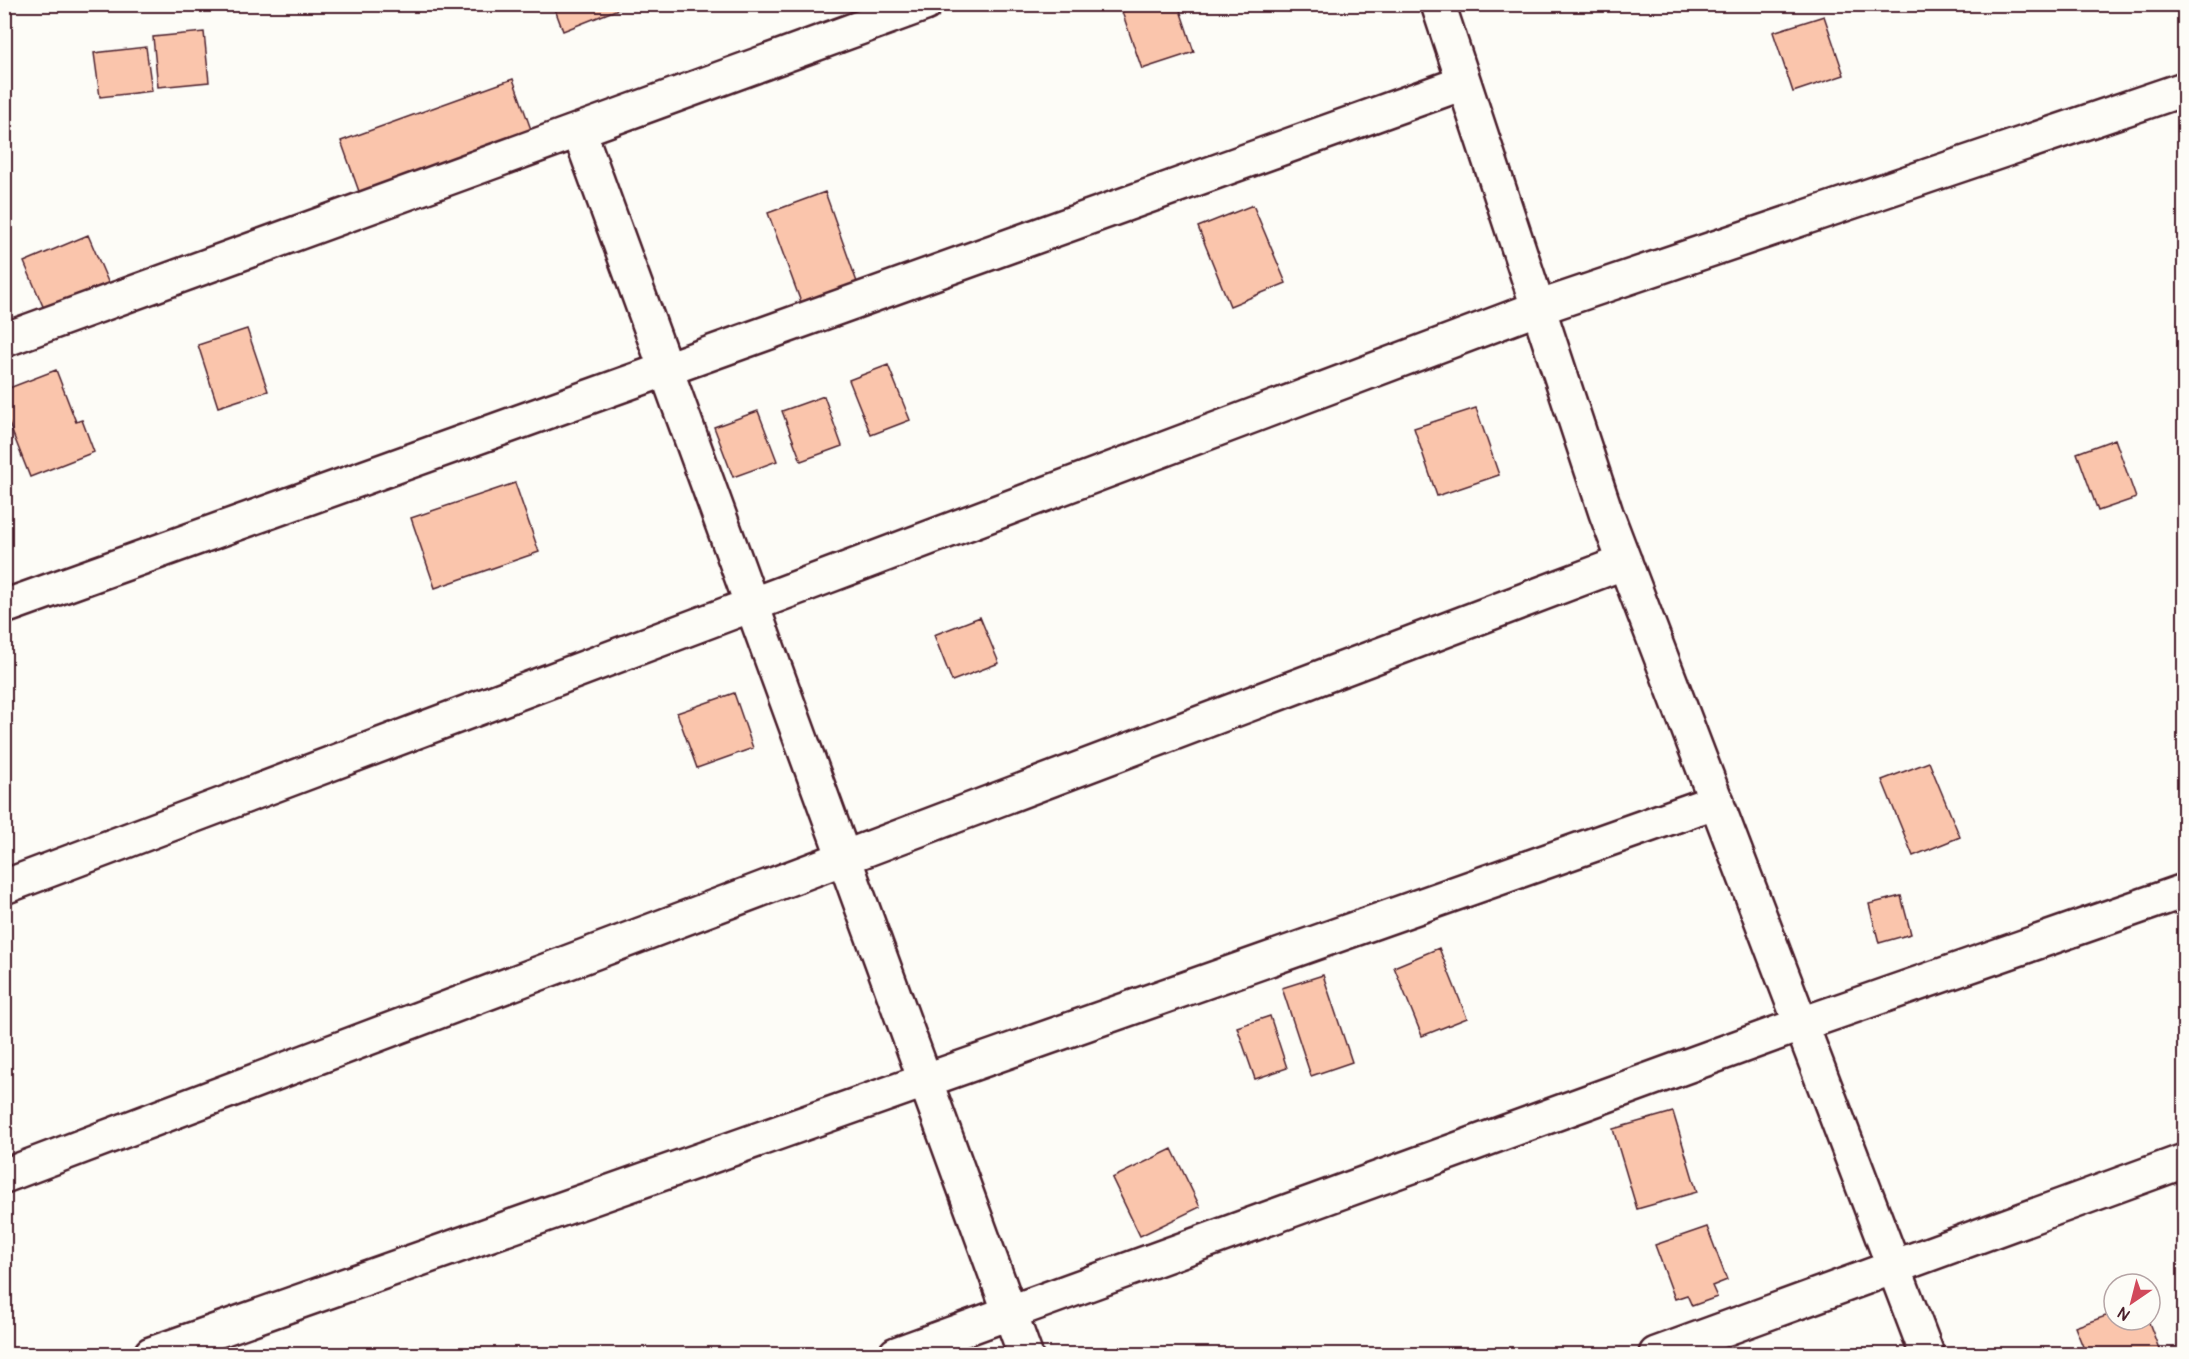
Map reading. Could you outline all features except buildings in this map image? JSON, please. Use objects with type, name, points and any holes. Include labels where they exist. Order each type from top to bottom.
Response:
[{"type":"street","points":[[4,340],[925,4]]},
{"type":"street","points":[[1438,4],[1606,513],[1927,1354]]},
{"type":"street","points":[[4,607],[1464,82]]},
{"type":"street","points":[[4,886],[1538,308],[2184,89]]},
{"type":"street","points":[[579,131],[1025,1354]]},
{"type":"street","points":[[4,1176],[1625,562]]},
{"type":"street","points":[[151,1354],[1717,801]]},
{"type":"street","points":[[896,1354],[1802,1024],[2184,891]]},
{"type":"street","points":[[1656,1354],[1894,1269],[2184,1161]]}]
